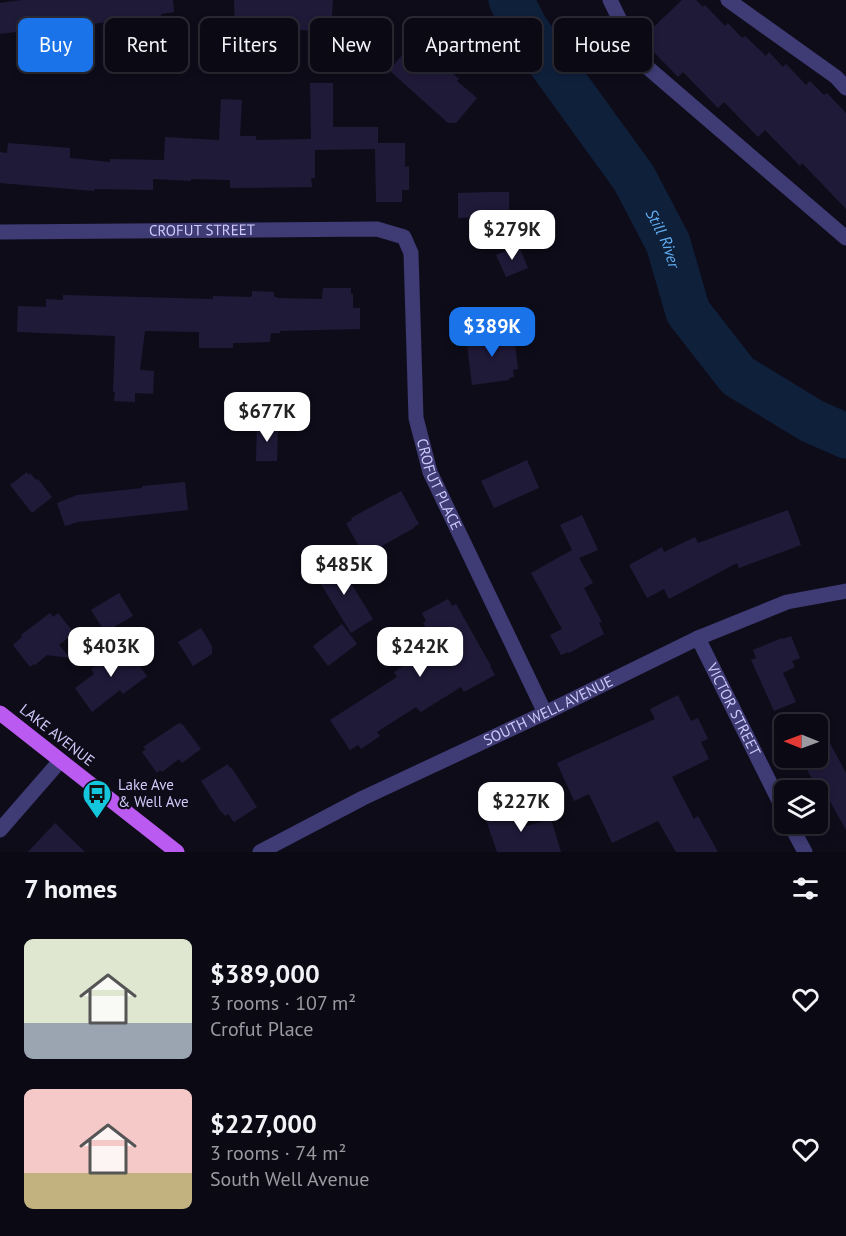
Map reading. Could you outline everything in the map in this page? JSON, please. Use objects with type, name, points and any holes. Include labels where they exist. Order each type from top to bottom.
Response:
[{"type":"main road","name":"LAKE AVENUE","points":[[0,713],[177,852]]},
{"type":"street","points":[[610,0],[640,61],[846,238]]},
{"type":"street","points":[[728,0],[836,77],[846,88]]},
{"type":"street","name":"CROFUT STREET","points":[[0,231],[377,229],[404,237]]},
{"type":"street","name":"CROFUT PLACE","points":[[404,237],[411,253],[416,418],[430,472],[545,713]]},
{"type":"street","name":"SOUTH WELL AVENUE","points":[[260,852],[363,798],[698,638],[787,602],[846,591]]},
{"type":"street","name":"VICTOR STREET","points":[[698,638],[774,792]]},
{"type":"street","points":[[0,830],[60,761]]},
{"type":"street","points":[[795,834],[805,852]]},
{"type":"building","points":[[22,0],[173,0],[174,12],[161,14],[162,18],[105,18],[105,22],[93,24],[93,18],[18,18],[18,32],[0,34],[0,3]]},
{"type":"building","points":[[234,0],[333,0],[332,18],[310,18],[310,31],[298,30],[298,18],[234,18]]},
{"type":"building","points":[[682,0],[696,0],[703,7],[705,5],[725,26],[728,23],[742,38],[745,36],[766,56],[769,52],[783,67],[786,64],[806,85],[810,81],[824,95],[827,93],[846,113],[846,209],[802,163],[800,166],[765,130],[758,137],[724,102],[718,108],[683,72],[678,77],[652,50],[652,29]]},
{"type":"building","points":[[404,53],[404,72],[451,72],[459,79],[457,81],[477,98],[456,123],[448,123],[391,72],[392,67]]},
{"type":"building","points":[[310,83],[333,83],[333,127],[378,127],[378,143],[405,143],[405,167],[409,166],[409,190],[402,190],[402,202],[376,202],[375,149],[315,150],[315,178],[311,178],[312,187],[230,188],[230,180],[153,179],[153,190],[95,189],[94,191],[0,183],[0,152],[7,153],[8,143],[70,148],[70,158],[110,162],[110,159],[164,160],[165,137],[219,140],[221,99],[242,100],[240,136],[256,136],[256,140],[311,139]]},
{"type":"building","points":[[509,192],[509,218],[458,218],[458,193]]},
{"type":"building","points":[[519,246],[528,268],[506,277],[496,255]]},
{"type":"building","points":[[323,288],[351,288],[353,308],[360,308],[360,329],[280,331],[280,333],[271,333],[270,342],[233,343],[233,348],[199,348],[199,332],[145,331],[140,370],[154,371],[153,394],[135,393],[135,402],[114,401],[115,336],[17,331],[18,306],[46,307],[46,299],[63,300],[63,295],[213,299],[213,296],[250,297],[252,291],[274,292],[274,297],[277,298],[322,299]]},
{"type":"building","points":[[502,332],[502,337],[514,336],[518,369],[513,370],[514,377],[509,380],[472,385],[466,337]]},
{"type":"building","points":[[257,426],[278,426],[277,461],[256,461]]},
{"type":"building","points":[[527,460],[539,488],[494,508],[481,481]]},
{"type":"building","points":[[27,472],[36,480],[38,479],[52,497],[32,513],[10,485]]},
{"type":"building","points":[[185,482],[188,510],[78,522],[65,526],[57,503],[77,495]]},
{"type":"building","points":[[401,491],[419,524],[364,556],[346,523],[352,520],[351,518]]},
{"type":"building","points":[[788,510],[801,545],[739,568],[737,563],[669,599],[664,589],[647,598],[629,565],[662,547],[664,552],[695,537],[698,543]]},
{"type":"building","points":[[582,515],[598,550],[579,558],[593,583],[584,588],[602,622],[599,623],[604,634],[561,655],[550,635],[562,629],[531,573],[572,550],[560,525]]},
{"type":"building","points":[[336,559],[373,619],[351,633],[314,573]]},
{"type":"building","points":[[119,593],[133,616],[105,632],[91,610]]},
{"type":"building","points":[[448,599],[452,606],[456,604],[495,675],[464,692],[461,687],[421,712],[416,707],[377,732],[380,736],[361,749],[358,745],[350,750],[330,720],[397,677],[394,672],[436,645],[423,623],[426,621],[422,613]]},
{"type":"building","points":[[50,613],[53,617],[58,613],[74,633],[59,645],[70,658],[47,655],[30,667],[13,645],[22,637],[21,635]]},
{"type":"building","points":[[342,624],[357,644],[328,666],[313,646]]},
{"type":"building","points":[[201,628],[212,646],[212,654],[193,666],[178,642]]},
{"type":"building","points":[[791,636],[800,658],[792,661],[795,667],[783,673],[796,702],[774,711],[751,660],[756,658],[753,650]]},
{"type":"building","points":[[124,645],[147,676],[123,694],[120,690],[92,712],[75,688],[94,674],[91,669]]},
{"type":"building","points":[[678,695],[691,721],[698,718],[708,739],[701,742],[709,759],[672,777],[694,819],[698,816],[718,852],[676,852],[658,821],[612,843],[589,794],[574,801],[557,763],[655,719],[650,709]]},
{"type":"building","points":[[179,723],[201,749],[182,763],[179,759],[162,772],[160,770],[157,773],[142,752],[146,749],[143,747]]},
{"type":"building","points":[[828,740],[846,773],[846,830],[828,798],[828,780],[813,780],[806,768],[828,768]]},
{"type":"building","points":[[228,764],[257,807],[234,822],[228,814],[225,816],[221,812],[201,781]]},
{"type":"building","points":[[519,806],[526,826],[551,819],[561,852],[497,852],[485,817]]},
{"type":"building","points":[[55,823],[85,852],[28,852]]},
{"type":"waterway","name":"Still River","points":[[511,0],[526,29],[634,178],[668,243],[688,312],[738,376],[812,421],[846,436]]},
{"type":"place","name":"Lake Ave & Well Ave","points":[[97,820]]}]
